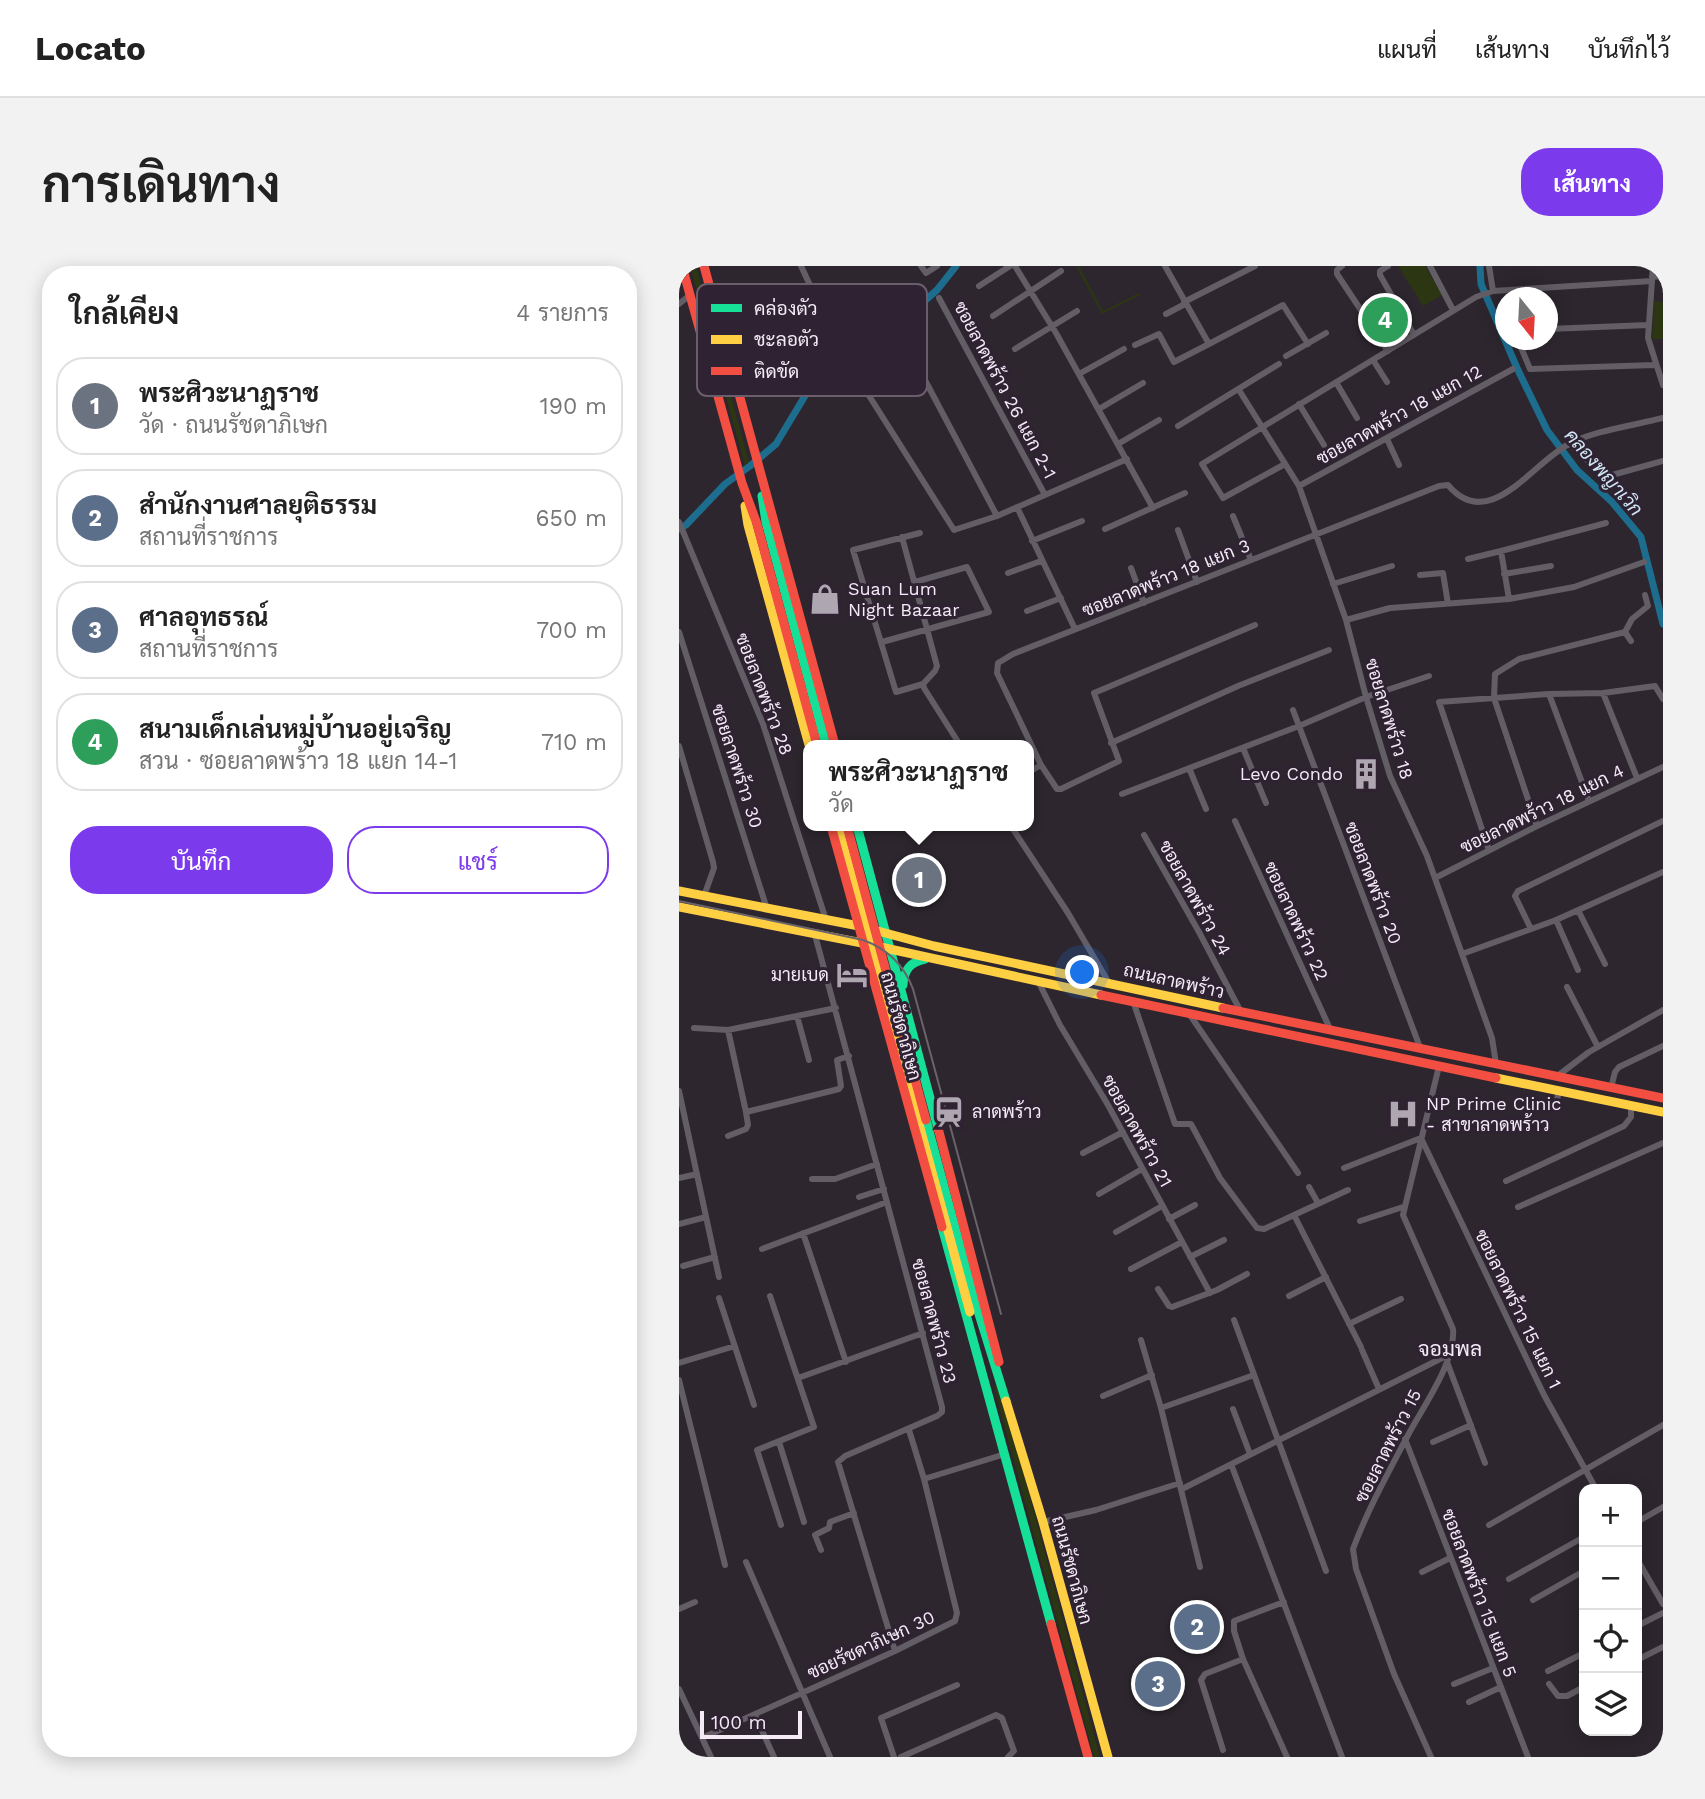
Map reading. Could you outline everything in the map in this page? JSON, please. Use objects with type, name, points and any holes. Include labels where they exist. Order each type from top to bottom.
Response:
[{"type":"main road","points":[[682,266],[697,321]]},
{"type":"main road","points":[[704,266],[709,284]]},
{"type":"main road","points":[[718,396],[741,481],[776,578],[825,740]]},
{"type":"main road","points":[[738,396],[759,475],[778,529],[834,740]]},
{"type":"main road","points":[[759,475],[776,578],[811,740]]},
{"type":"main road","points":[[741,481],[748,525],[811,740]]},
{"type":"main road","points":[[830,740],[832,734]]},
{"type":"main road","name":"ถนนรัชดาภิเษก","points":[[832,831],[1089,1757]]},
{"type":"main road","name":"ถนนรัชดาภิเษก","points":[[839,831],[971,1299],[1005,1392],[1108,1757]]},
{"type":"main road","name":"ถนนรัชดาภิเษก","points":[[848,831],[971,1299],[989,1396]]},
{"type":"main road","name":"ถนนรัชดาภิเษก","points":[[858,831],[904,993],[995,1342],[1005,1392]]},
{"type":"main road","name":"ถนนลาดพร้าว","points":[[679,891],[859,926],[1421,1050],[1663,1098]]},
{"type":"main road","name":"ถนนลาดพร้าว","points":[[679,907],[1663,1112]]},
{"type":"main road","points":[[904,993],[903,979],[908,967],[913,962],[927,959]]},
{"type":"main road","points":[[1417,1062],[1421,1050]]},
{"type":"main road","points":[[1439,1066],[1442,1054]]},
{"type":"main road","points":[[903,1090],[907,1081],[918,1077],[927,1088]]},
{"type":"main road","points":[[919,1149],[925,1136],[935,1133],[941,1140]]},
{"type":"street","points":[[801,266],[809,284]]},
{"type":"street","points":[[921,266],[926,273],[937,266]]},
{"type":"street","points":[[979,286],[1013,266],[1052,326],[1153,508]]},
{"type":"street","points":[[1165,266],[1209,344]]},
{"type":"street","points":[[1167,314],[1255,266]]},
{"type":"street","points":[[1342,266],[1337,270],[1337,274],[1388,351]]},
{"type":"street","points":[[1388,266],[1380,271],[1380,275],[1415,335]]},
{"type":"street","points":[[1430,266],[1454,310]]},
{"type":"street","points":[[1489,266],[1493,291]]},
{"type":"street","points":[[1653,266],[1648,338],[1663,385]]},
{"type":"street","points":[[993,316],[1061,271]]},
{"type":"street","points":[[1285,464],[1223,498],[1202,466],[1203,461],[1476,297],[1493,291],[1663,277]]},
{"type":"street","points":[[679,304],[690,295]]},
{"type":"street","name":"ซอยลาดพร้าว 26 แยก 2-1","points":[[939,298],[1045,495]]},
{"type":"street","points":[[1135,345],[1159,334],[1174,362],[1283,305],[1308,344]]},
{"type":"street","points":[[1015,349],[1077,311]]},
{"type":"street","points":[[1558,328],[1649,325]]},
{"type":"street","points":[[1286,356],[1326,333]]},
{"type":"street","points":[[1079,374],[1124,349]]},
{"type":"street","points":[[1522,350],[1530,369],[1655,365]]},
{"type":"street","points":[[1373,360],[1387,382]]},
{"type":"street","points":[[1178,426],[1279,364]]},
{"type":"street","name":"ซอยลาดพร้าว 18 แยก 12","points":[[1299,486],[1513,369]]},
{"type":"street","points":[[1336,382],[1357,418]]},
{"type":"street","points":[[1099,409],[1143,383]]},
{"type":"street","points":[[927,384],[997,516]]},
{"type":"street","name":"ซอยลาดพร้าว 18","points":[[1239,390],[1299,486],[1346,620],[1390,776],[1434,878],[1462,954],[1492,1038],[1496,1064]]},
{"type":"street","points":[[869,396],[954,530],[997,516],[1127,459]]},
{"type":"street","points":[[1299,404],[1324,445]]},
{"type":"street","points":[[1569,443],[1663,418]]},
{"type":"street","points":[[1118,444],[1159,420]]},
{"type":"street","points":[[1387,439],[1399,465]]},
{"type":"street","points":[[1569,443],[1605,477],[1663,461]]},
{"type":"street","name":"ซอยลาดพร้าว 18 แยก 3","points":[[1017,507],[1075,629],[1447,484],[1464,500],[1473,503],[1491,502],[1569,443]]},
{"type":"street","points":[[1105,528],[1185,493]]},
{"type":"street","points":[[1233,516],[1251,560]]},
{"type":"street","points":[[1032,541],[1081,521]]},
{"type":"street","name":"ซอยลาดพร้าว 28","points":[[679,522],[763,724],[826,920]]},
{"type":"street","points":[[1468,559],[1606,523]]},
{"type":"street","points":[[1178,530],[1197,582]]},
{"type":"street","points":[[902,537],[929,630],[937,669],[923,684],[896,692],[853,550],[902,537],[920,533]]},
{"type":"street","points":[[1501,551],[1509,599]]},
{"type":"street","points":[[1008,573],[1041,561]]},
{"type":"street","points":[[1346,620],[1390,608],[1509,599],[1574,587],[1644,562]]},
{"type":"street","points":[[1333,584],[1392,566]]},
{"type":"street","points":[[1504,574],[1551,566]]},
{"type":"street","points":[[882,642],[990,611],[967,567],[915,582]]},
{"type":"street","points":[[1131,568],[1144,603]]},
{"type":"street","points":[[1420,575],[1443,573],[1448,604]]},
{"type":"street","points":[[1537,826],[1495,698],[1495,674],[1515,661],[1625,632],[1632,619],[1648,607],[1646,595]]},
{"type":"street","points":[[1027,611],[1061,598]]},
{"type":"street","points":[[1034,750],[1057,789],[1117,764],[1119,760],[1094,694],[1255,625]]},
{"type":"street","points":[[1030,740],[996,667],[1013,654],[1075,629]]},
{"type":"street","name":"ซอยลาดพร้าว 30","points":[[679,632],[767,909]]},
{"type":"street","points":[[1625,632],[1631,641]]},
{"type":"street","points":[[1111,743],[1238,686],[1329,650]]},
{"type":"street","points":[[1122,794],[1299,726],[1366,697],[1430,676]]},
{"type":"street","points":[[923,684],[957,740]]},
{"type":"street","points":[[1489,850],[1439,702],[1603,693],[1655,686],[1663,699]]},
{"type":"street","points":[[1603,693],[1637,778]]},
{"type":"street","points":[[1549,694],[1589,801]]},
{"type":"street","name":"ซอยลาดพร้าว 20","points":[[1293,710],[1421,1050]]},
{"type":"street","points":[[679,746],[714,868],[704,896]]},
{"type":"street","points":[[1243,748],[1266,803]]},
{"type":"street","points":[[1034,769],[1041,765]]},
{"type":"street","name":"ซอยลาดพร้าว 18 แยก 4","points":[[1434,878],[1663,767]]},
{"type":"street","points":[[1189,768],[1206,808]]},
{"type":"street","name":"ซอยลาดพร้าว 22","points":[[1235,821],[1331,1031]]},
{"type":"street","points":[[1531,929],[1515,896],[1518,891],[1663,821]]},
{"type":"street","points":[[1014,831],[1068,913],[1109,983]]},
{"type":"street","name":"ซอยลาดพร้าว 24","points":[[1144,835],[1241,1012]]},
{"type":"street","points":[[1462,954],[1579,912],[1663,872]]},
{"type":"street","points":[[1579,912],[1605,964]]},
{"type":"street","points":[[1556,920],[1578,970]]},
{"type":"street","name":"ซอยลาดพร้าว 23","points":[[815,934],[942,1406],[942,1412],[909,1430],[845,1456],[838,1462],[895,1651]]},
{"type":"street","name":"ซอยลาดพร้าว 21","points":[[1039,983],[1060,1026],[1123,1132],[1210,1293]]},
{"type":"street","points":[[1567,987],[1598,1047]]},
{"type":"street","points":[[1135,1004],[1175,1124],[1191,1124],[1220,1178],[1257,1228],[1263,1229],[1347,1190]]},
{"type":"street","points":[[694,1028],[727,1030],[836,1008]]},
{"type":"street","points":[[1556,1076],[1598,1047],[1663,1010]]},
{"type":"street","points":[[1190,1015],[1298,1173]]},
{"type":"street","points":[[797,1016],[809,1060]]},
{"type":"street","points":[[727,1030],[748,1128],[728,1136]]},
{"type":"street","points":[[1611,1088],[1619,1067],[1663,1046]]},
{"type":"street","points":[[746,1112],[839,1089],[841,1086],[837,1060],[849,1056]]},
{"type":"street","points":[[1360,1221],[1403,1207],[1439,1066]]},
{"type":"street","points":[[679,1091],[719,1277]]},
{"type":"street","points":[[1555,1108],[1559,1091]]},
{"type":"street","points":[[1506,1181],[1624,1126],[1631,1117],[1631,1105]]},
{"type":"street","points":[[679,1132],[687,1131]]},
{"type":"street","points":[[1083,1153],[1123,1132]]},
{"type":"street","points":[[1344,1168],[1421,1138]]},
{"type":"street","name":"ซอยลาดพร้าว 15 แยก 1","points":[[1421,1138],[1544,1395],[1593,1484]]},
{"type":"street","points":[[1518,1207],[1663,1143]]},
{"type":"street","points":[[813,1179],[835,1179],[877,1164]]},
{"type":"street","points":[[1099,1194],[1142,1169]]},
{"type":"street","points":[[679,1178],[697,1174]]},
{"type":"street","points":[[1309,1187],[1318,1203]]},
{"type":"street","points":[[859,1197],[884,1189]]},
{"type":"street","points":[[762,1249],[887,1202]]},
{"type":"street","points":[[1169,1219],[1195,1205]]},
{"type":"street","points":[[1115,1232],[1162,1206]]},
{"type":"street","name":"ซอยลาดพร้าว 15","points":[[1403,1207],[1403,1218],[1453,1329],[1453,1344],[1448,1359],[1405,1439],[1356,1542],[1354,1557],[1394,1674],[1431,1757]]},
{"type":"street","points":[[1294,1214],[1379,1389]]},
{"type":"street","points":[[679,1224],[706,1217]]},
{"type":"street","points":[[803,1233],[846,1362]]},
{"type":"street","points":[[1190,1257],[1224,1240]]},
{"type":"street","points":[[1131,1269],[1182,1242]]},
{"type":"street","points":[[683,1266],[715,1257]]},
{"type":"street","points":[[1158,1289],[1171,1307],[1210,1293],[1247,1275]]},
{"type":"street","points":[[1289,1296],[1326,1277]]},
{"type":"street","points":[[770,1296],[814,1427],[757,1450],[781,1525]]},
{"type":"street","points":[[719,1298],[754,1405]]},
{"type":"street","points":[[1349,1324],[1401,1299]]},
{"type":"street","points":[[1234,1321],[1326,1571]]},
{"type":"street","points":[[798,1378],[923,1333]]},
{"type":"street","points":[[1141,1340],[1161,1408],[1200,1567]]},
{"type":"street","points":[[679,1363],[736,1346]]},
{"type":"street","points":[[1043,1522],[1181,1486],[1231,1464],[1379,1389],[1448,1359],[1485,1463]]},
{"type":"street","points":[[1103,1395],[1151,1375]]},
{"type":"street","points":[[1161,1408],[1254,1375]]},
{"type":"street","points":[[679,1380],[725,1565]]},
{"type":"street","points":[[1233,1409],[1250,1454]]},
{"type":"street","points":[[1433,1443],[1471,1425]]},
{"type":"street","points":[[1489,1525],[1663,1425]]},
{"type":"street","name":"ซอยรัชดาภิเษก 30","points":[[702,1738],[955,1621],[957,1618],[924,1479],[909,1430]]},
{"type":"street","name":"ซอยลาดพร้าว 15 แยก 5","points":[[1405,1439],[1528,1757]]},
{"type":"street","points":[[779,1442],[804,1522]]},
{"type":"street","points":[[924,1479],[1005,1454]]},
{"type":"street","points":[[1231,1464],[1342,1757]]},
{"type":"street","points":[[1642,1519],[1663,1507]]},
{"type":"street","points":[[821,1550],[815,1535],[829,1528],[830,1522],[854,1513]]},
{"type":"street","points":[[1509,1579],[1579,1540]]},
{"type":"street","points":[[1422,1572],[1450,1558]]},
{"type":"street","points":[[746,1562],[830,1757]]},
{"type":"street","points":[[1642,1566],[1660,1592],[1663,1604]]},
{"type":"street","points":[[1533,1600],[1579,1574]]},
{"type":"street","points":[[679,1609],[695,1602]]},
{"type":"street","points":[[1284,1602],[1234,1621],[1234,1631],[1243,1659],[1287,1757]]},
{"type":"street","points":[[1642,1624],[1663,1613]]},
{"type":"street","points":[[1642,1658],[1663,1647]]},
{"type":"street","points":[[1548,1671],[1579,1656]]},
{"type":"street","points":[[1223,1750],[1201,1680],[1205,1674],[1243,1659]]},
{"type":"street","points":[[1454,1684],[1493,1668]]},
{"type":"street","points":[[1549,1684],[1557,1696],[1567,1696],[1579,1690]]},
{"type":"street","points":[[894,1757],[881,1718],[957,1685]]},
{"type":"street","points":[[1469,1702],[1501,1687]]},
{"type":"street","points":[[679,1689],[711,1757]]},
{"type":"street","points":[[755,1715],[774,1757]]},
{"type":"street","points":[[901,1757],[998,1715],[1005,1724],[1014,1751],[1008,1757]]},
{"type":"green space","points":[[690,266],[696,266],[701,284],[697,284],[697,291]]},
{"type":"green space","points":[[1076,266],[1079,266],[1103,311],[1139,293],[1140,295],[1102,314]]},
{"type":"green space","points":[[1398,266],[1425,266],[1442,295],[1423,306]]},
{"type":"green space","points":[[1383,294],[1410,334],[1388,348],[1360,306]]},
{"type":"green space","points":[[1654,301],[1663,302],[1663,339],[1652,339]]},
{"type":"green space","points":[[726,396],[731,396],[749,463],[745,466]]},
{"type":"green space","points":[[996,1385],[1018,1453],[1100,1757],[1094,1757],[994,1388]]},
{"type":"waterway","points":[[927,299],[956,266]]},
{"type":"waterway","name":"คลองพญาเวิก","points":[[1480,266],[1481,284],[1547,430],[1577,470],[1612,502],[1641,537],[1663,624]]},
{"type":"waterway","points":[[679,529],[725,484],[776,444],[805,396]]},
{"type":"railway","points":[[679,901],[863,940],[880,948],[900,965],[913,989],[1001,1314]]},
{"type":"traffic: fast","points":[[762,496],[766,522],[825,740]]},
{"type":"traffic: fast","points":[[858,831],[938,1128]]},
{"type":"traffic: fast","points":[[903,985],[909,968],[915,962],[925,959]]},
{"type":"traffic: fast","points":[[926,1120],[974,1298],[1006,1401]]},
{"type":"traffic: fast","points":[[942,1227],[1051,1624]]},
{"type":"traffic: slow","points":[[745,506],[808,740]]},
{"type":"traffic: slow","points":[[839,831],[970,1312]]},
{"type":"traffic: slow","points":[[679,891],[859,926],[934,946],[1223,1008]]},
{"type":"traffic: slow","points":[[679,907],[862,943],[1101,995]]},
{"type":"traffic: slow","points":[[1496,1078],[1663,1112]]},
{"type":"traffic: slow","points":[[1006,1401],[1043,1522],[1108,1757]]},
{"type":"traffic: jam","points":[[682,266],[697,320]]},
{"type":"traffic: jam","points":[[704,266],[709,284]]},
{"type":"traffic: jam","points":[[718,396],[742,483],[757,524],[816,740]]},
{"type":"traffic: jam","points":[[740,396],[834,740]]},
{"type":"traffic: jam","points":[[832,831],[942,1227]]},
{"type":"traffic: jam","points":[[848,831],[926,1120]]},
{"type":"traffic: jam","points":[[1101,995],[1496,1078]]},
{"type":"traffic: jam","points":[[1223,1008],[1663,1098]]},
{"type":"traffic: jam","points":[[938,1128],[999,1362]]},
{"type":"traffic: jam","points":[[1051,1624],[1088,1757]]},
{"type":"place","name":"สนามเด็กเล่นหมู่บ้านอยู่เจริญ","points":[[1385,320]]},
{"type":"place","name":"Suan Lum Night Bazaar","points":[[825,599]]},
{"type":"place","name":"Levo Condo","points":[[1366,774]]},
{"type":"place","name":"พระศิวะนาฏราช","points":[[919,880]]},
{"type":"place","name":"มายเบด","points":[[852,975]]},
{"type":"place","name":"ลาดพร้าว","points":[[949,1112]]},
{"type":"place","name":"NP Prime Clinic - สาขาลาดพร้าว","points":[[1403,1114]]},
{"type":"place","name":"สำนักงานศาลยุติธรรม","points":[[1197,1627]]},
{"type":"place","name":"ศาลอุทธรณ์","points":[[1158,1684]]},
{"type":"district","name":"จอมพล","points":[[1450,1349]]}]
